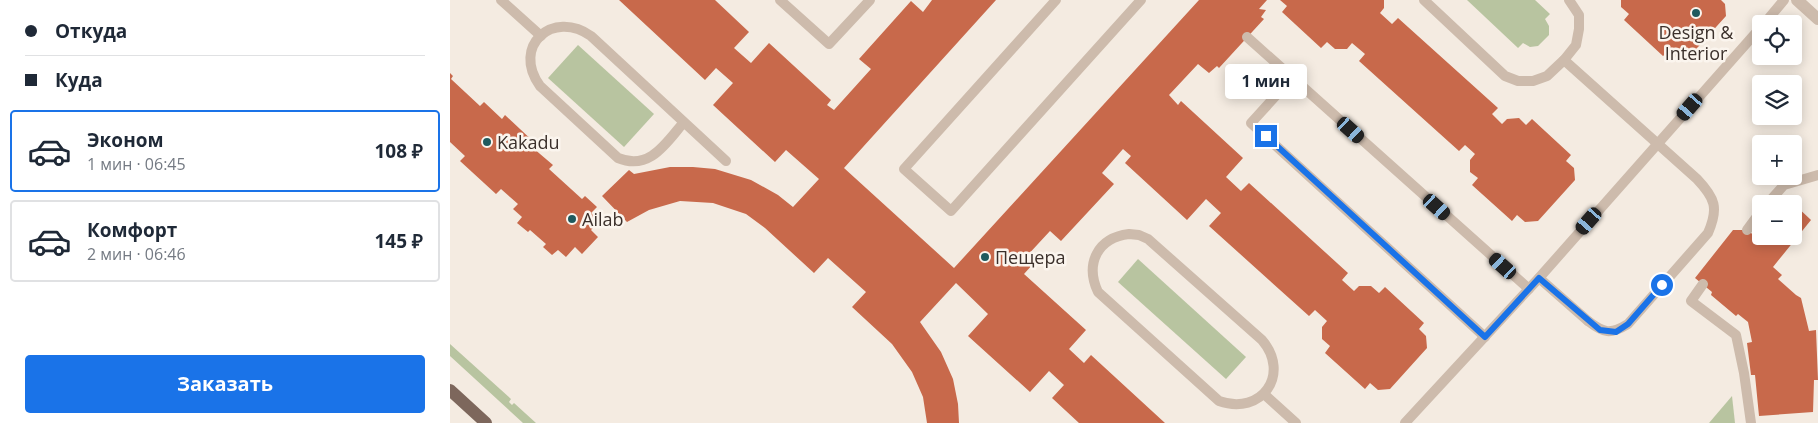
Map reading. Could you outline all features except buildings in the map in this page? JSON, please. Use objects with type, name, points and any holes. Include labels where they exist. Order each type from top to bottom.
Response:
[{"type":"main road","points":[[450,390],[486,423]]},
{"type":"street","points":[[1797,0],[1818,19]]},
{"type":"lane","points":[[502,0],[540,36]]},
{"type":"lane","points":[[780,0],[829,44],[870,0]]},
{"type":"lane","points":[[1056,0],[904,169],[951,211],[1142,0]]},
{"type":"lane","points":[[1424,0],[1505,76],[1518,81],[1533,81],[1547,76],[1564,60],[1576,44],[1580,29],[1579,15],[1569,0]]},
{"type":"lane","points":[[1772,15],[1784,0]]},
{"type":"lane","points":[[684,122],[661,149],[650,158],[634,163],[618,158],[542,89],[534,78],[530,67],[530,53],[533,45],[540,36],[560,26],[574,28],[588,34],[684,122],[726,161]]},
{"type":"lane","points":[[1247,37],[1529,289]]},
{"type":"lane","points":[[1405,423],[1539,278],[1752,37]]},
{"type":"lane","points":[[1539,278],[1600,330],[1616,332],[1628,324],[1708,233],[1714,218],[1714,203],[1708,191],[1697,179],[1564,60]]},
{"type":"lane","points":[[1292,78],[1251,123],[1485,337]]},
{"type":"lane","points":[[1775,195],[1784,185],[1818,175]]},
{"type":"lane","points":[[1747,230],[1752,223]]},
{"type":"lane","points":[[1119,235],[1138,235],[1148,239],[1262,340],[1273,356],[1274,366],[1273,376],[1264,394],[1256,400],[1238,405],[1219,401],[1098,292],[1092,274],[1096,254],[1102,246],[1110,239],[1119,235]]},
{"type":"lane","points":[[1703,284],[1691,301],[1736,335],[1751,423]]},
{"type":"lane","points":[[1264,394],[1296,423]]},
{"type":"green space","points":[[1467,0],[1535,0],[1550,14],[1545,19],[1549,26],[1549,35],[1538,46],[1530,47],[1523,43],[1518,48]]},
{"type":"green space","points":[[578,45],[654,114],[624,147],[548,78]]},
{"type":"green space","points":[[1138,259],[1246,357],[1226,379],[1118,282]]},
{"type":"green space","points":[[450,344],[511,399],[509,402],[512,405],[514,403],[536,423],[523,423],[450,356]]},
{"type":"green space","points":[[1732,396],[1735,423],[1709,423]]},
{"type":"place","name":"Design & Interior","points":[[1696,13]]},
{"type":"place","name":"Kakadu","points":[[487,142]]},
{"type":"place","name":"Ailab","points":[[572,219]]},
{"type":"place","name":"Пещера","points":[[985,257]]},
{"type":"route","points":[[1266,136],[1485,337],[1539,278],[1600,330],[1616,332],[1628,324],[1662,285]]}]
